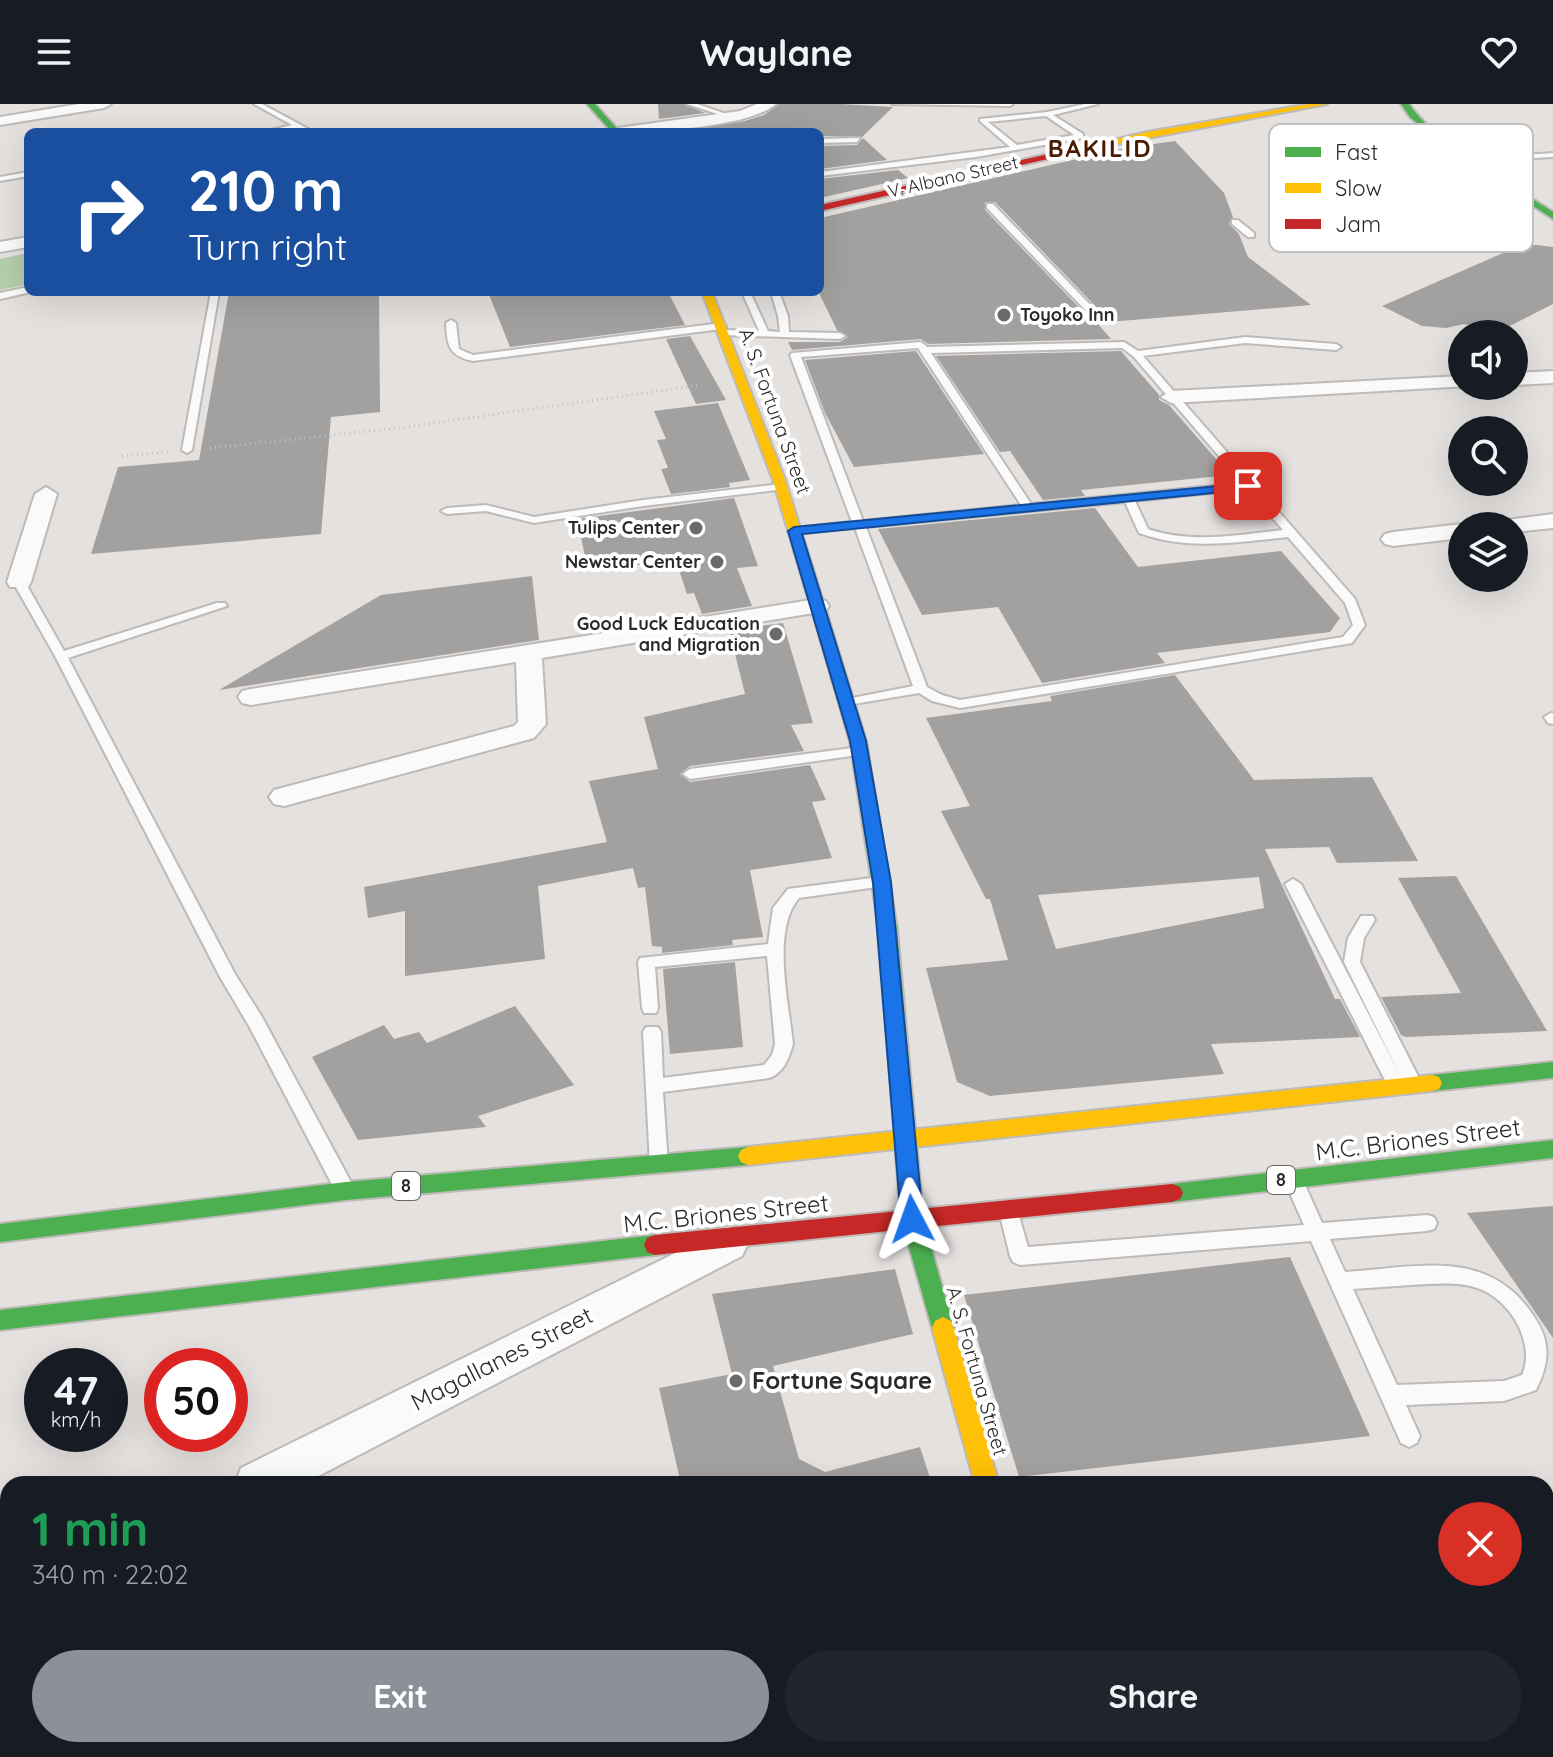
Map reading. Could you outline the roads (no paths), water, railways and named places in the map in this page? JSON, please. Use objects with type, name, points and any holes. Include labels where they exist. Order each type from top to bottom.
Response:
[{"type":"main road","points":[[591,104],[613,128]]},
{"type":"main road","name":"V. Albano Street","points":[[824,207],[1071,146],[1152,139],[1323,104]]},
{"type":"main road","points":[[1405,104],[1408,114],[1422,124]]},
{"type":"main road","points":[[1533,203],[1553,216]]},
{"type":"main road","name":"A. S. Fortuna Street","points":[[709,296],[781,487],[860,751],[882,882],[912,1219],[985,1476]]},
{"type":"main road","name":"8","points":[[0,1233],[346,1191],[659,1166],[1553,1070]]},
{"type":"main road","name":"M.C. Briones Street","points":[[0,1320],[747,1234],[1009,1210],[1553,1149]]},
{"type":"street","points":[[0,121],[104,104]]},
{"type":"street","points":[[648,128],[732,117],[769,104]]},
{"type":"street","points":[[0,247],[24,243]]},
{"type":"street","points":[[1528,378],[1553,377]]},
{"type":"street","points":[[1171,397],[1448,383]]},
{"type":"street","points":[[19,582],[46,494]]},
{"type":"street","points":[[1528,524],[1553,521]]},
{"type":"street","points":[[1393,539],[1448,533]]},
{"type":"street","points":[[251,697],[817,606]]},
{"type":"street","points":[[284,797],[524,732],[532,724],[529,650]]},
{"type":"street","name":"Magallanes Street","points":[[273,1476],[747,1234]]},
{"type":"lane","points":[[257,104],[303,128]]},
{"type":"lane","points":[[690,104],[732,117]]},
{"type":"lane","points":[[895,104],[1010,104]]},
{"type":"lane","points":[[1016,148],[982,120],[1047,114],[1095,104]]},
{"type":"lane","points":[[824,173],[1016,148],[1071,146],[1080,135],[1047,114]]},
{"type":"lane","points":[[288,128],[299,126]]},
{"type":"lane","points":[[824,141],[857,140]]},
{"type":"lane","points":[[1533,156],[1553,155]]},
{"type":"lane","points":[[0,179],[24,175]]},
{"type":"lane","points":[[990,206],[1097,317]]},
{"type":"lane","points":[[1235,222],[1251,235]]},
{"type":"lane","points":[[0,296],[24,291]]},
{"type":"lane","points":[[187,450],[214,296]]},
{"type":"lane","points":[[748,296],[765,334]]},
{"type":"lane","points":[[776,296],[785,335]]},
{"type":"lane","points":[[451,323],[453,350],[458,356],[473,358],[723,330],[840,336]]},
{"type":"lane","points":[[1136,354],[1245,340],[1336,347]]},
{"type":"lane","points":[[921,689],[795,355],[921,345],[1029,509]]},
{"type":"lane","points":[[847,703],[921,689],[937,698],[960,704],[1347,640],[1359,625],[1351,602],[1136,354],[1124,345],[926,350]]},
{"type":"lane","points":[[794,531],[1248,486]]},
{"type":"lane","points":[[447,511],[486,508],[534,520],[643,503],[781,487]]},
{"type":"lane","points":[[1129,499],[1143,531],[1160,539],[1179,542],[1291,533]]},
{"type":"lane","points":[[19,582],[61,656],[228,977],[256,1022],[346,1191]]},
{"type":"lane","points":[[61,656],[221,606]]},
{"type":"lane","points":[[690,774],[860,751]]},
{"type":"lane","points":[[654,1086],[769,1071],[780,1058],[784,1044],[775,949],[781,908],[794,893],[882,882]]},
{"type":"lane","points":[[1293,884],[1404,1085]]},
{"type":"lane","points":[[1367,920],[1356,938],[1352,962],[1404,1085]]},
{"type":"lane","points":[[650,1008],[646,962],[775,949]]},
{"type":"lane","points":[[652,1032],[659,1166]]},
{"type":"lane","points":[[1292,1178],[1409,1436]]},
{"type":"lane","points":[[1009,1210],[1020,1256],[1427,1223]]},
{"type":"lane","points":[[1340,1281],[1449,1277],[1482,1281],[1513,1301],[1537,1339],[1540,1363],[1529,1383],[1504,1391],[1392,1395]]},
{"type":"place","name":"Toyoko Inn","points":[[1004,315]]},
{"type":"place","name":"Tulips Center","points":[[696,528]]},
{"type":"place","name":"Newstar Center","points":[[717,562]]},
{"type":"place","name":"Good Luck Education and Migration","points":[[776,634]]},
{"type":"place","name":"Fortune Square","points":[[736,1381]]},
{"type":"district","name":"BAKILID","points":[[1100,149]]}]
